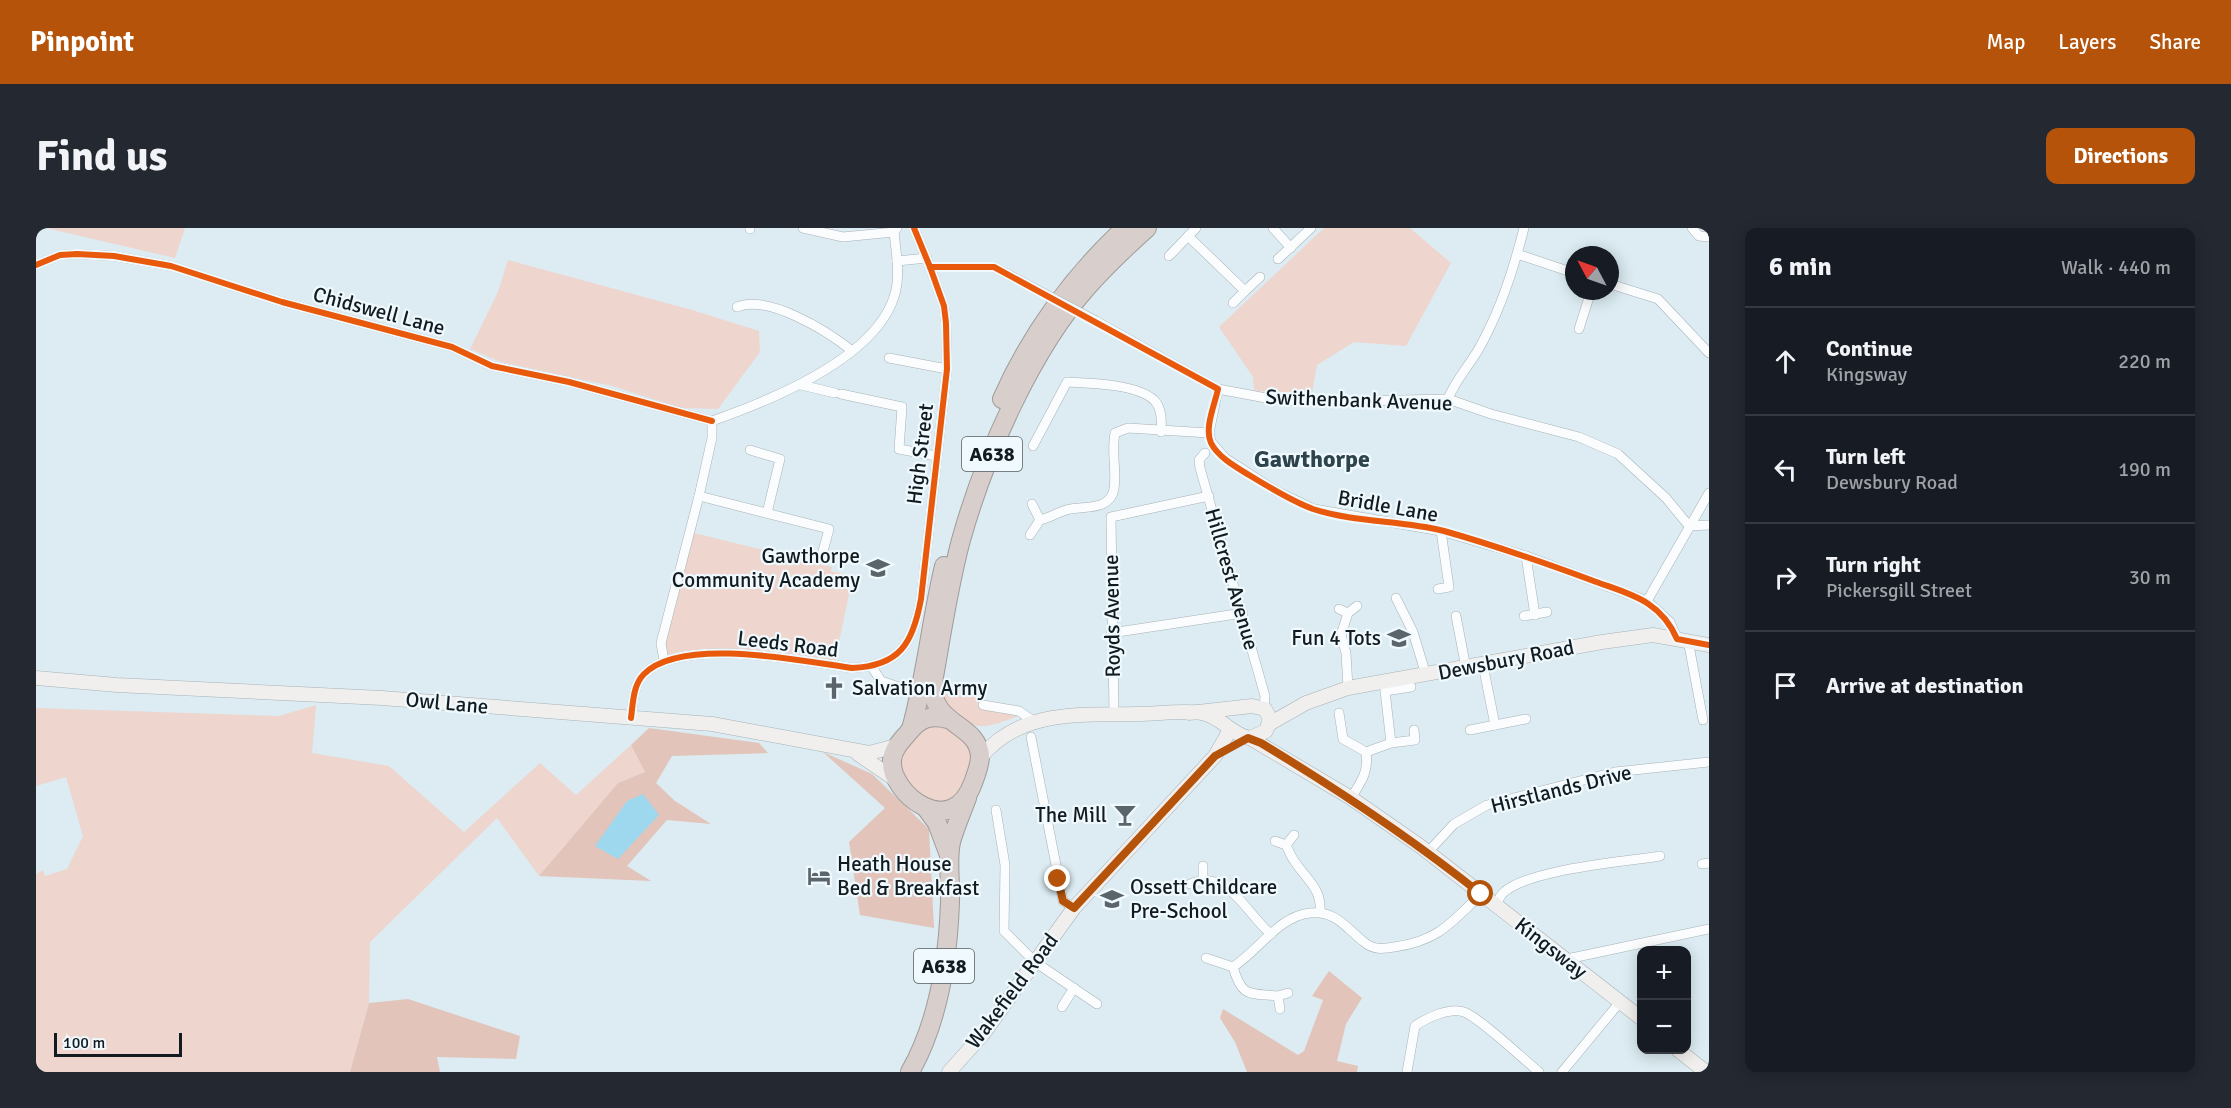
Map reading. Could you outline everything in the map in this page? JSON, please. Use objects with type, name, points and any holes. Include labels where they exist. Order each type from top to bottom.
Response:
[{"type":"highway","name":"A638","points":[[911,729],[920,695],[934,608],[952,532],[982,447],[1008,387],[1046,321],[1078,278],[1125,228]]},
{"type":"highway","name":"A638","points":[[910,1072],[935,1015],[945,962],[950,902],[949,855],[980,758],[976,744],[968,733],[948,719],[934,701],[932,688],[961,541],[991,455],[1017,395],[1056,330],[1087,287],[1147,228]]},
{"type":"highway","name":"A638","points":[[897,746],[917,723],[930,717],[948,719]]},
{"type":"highway","points":[[896,780],[892,762],[897,746]]},
{"type":"highway","name":"A638","points":[[896,780],[926,808],[937,823],[949,855]]},
{"type":"highway","points":[[926,808],[948,811],[967,797]]},
{"type":"main road","name":"Dewsbury Road","points":[[1269,725],[1306,703],[1348,688],[1653,635],[1709,645]]},
{"type":"main road","name":"Owl Lane","points":[[36,678],[117,685],[382,698],[712,724],[855,752],[883,752],[897,746]]},
{"type":"main road","name":"Dewsbury Road","points":[[1265,709],[1306,703]]},
{"type":"main road","points":[[1189,713],[1252,706],[1265,709],[1270,719],[1269,725],[1262,734],[1249,738],[1215,756]]},
{"type":"main road","points":[[1074,908],[1215,756],[1229,728],[1228,721],[1235,709]]},
{"type":"main road","points":[[968,733],[992,736],[1004,734],[1033,722],[1071,713],[1203,713],[1249,738]]},
{"type":"main road","name":"Kingsway","points":[[1269,725],[1278,744],[1347,796],[1428,852],[1637,1016]]},
{"type":"main road","points":[[980,758],[1004,734]]},
{"type":"main road","name":"Kingsway","points":[[1249,738],[1347,796]]},
{"type":"main road","name":"Owl Lane","points":[[855,752],[896,780]]},
{"type":"main road","name":"Wakefield Road","points":[[949,1072],[983,1034],[1074,908]]},
{"type":"main road","points":[[1683,1054],[1706,1072]]},
{"type":"street","points":[[664,661],[661,643],[699,496],[712,438],[712,421],[759,405],[801,385],[851,350],[869,335],[891,305],[896,291],[896,230],[843,237],[803,228]]},
{"type":"street","name":"High Street","points":[[872,667],[891,659],[903,649],[912,637],[917,622],[947,369],[944,306],[914,228]]},
{"type":"street","points":[[1169,256],[1196,228]]},
{"type":"street","points":[[1273,228],[1291,248]]},
{"type":"street","points":[[1278,259],[1311,228]]},
{"type":"street","points":[[1448,399],[1453,387],[1494,322],[1524,228]]},
{"type":"street","points":[[1692,228],[1699,236],[1709,237]]},
{"type":"street","points":[[1188,236],[1245,291]]},
{"type":"street","name":"Chidswell Lane","points":[[36,265],[60,255],[77,254],[114,256],[171,266],[271,299],[452,347],[492,366],[569,382],[712,421]]},
{"type":"street","points":[[1517,254],[1565,270]]},
{"type":"street","name":"Swithenbank Avenue","points":[[897,261],[994,267],[1218,389],[1266,398],[1310,402],[1448,399],[1491,414],[1578,437],[1618,454],[1672,504],[1689,526]]},
{"type":"street","points":[[1233,303],[1260,277]]},
{"type":"street","points":[[1619,287],[1658,299],[1709,353]]},
{"type":"street","points":[[1579,329],[1589,300]]},
{"type":"street","points":[[737,307],[752,304],[807,320],[851,350]]},
{"type":"street","points":[[889,358],[947,369]]},
{"type":"street","points":[[1033,446],[1067,382],[1103,384],[1154,400],[1160,410],[1161,432]]},
{"type":"street","points":[[801,385],[902,407],[899,449],[936,456]]},
{"type":"street","points":[[1030,535],[1040,520],[1068,510],[1099,506],[1111,497],[1114,490],[1112,446],[1115,433],[1128,428],[1161,432],[1209,433],[1218,389]]},
{"type":"street","name":"Bridle Lane","points":[[1209,433],[1211,442],[1225,458],[1276,491],[1314,509],[1441,531],[1526,556],[1647,601],[1670,621],[1683,639]]},
{"type":"street","points":[[750,450],[780,459],[767,513]]},
{"type":"street","name":"Hillcrest Avenue","points":[[1205,453],[1199,460],[1265,696],[1265,709]]},
{"type":"street","points":[[1647,601],[1709,493]]},
{"type":"street","points":[[699,496],[829,529],[822,555]]},
{"type":"street","name":"Royds Avenue","points":[[1114,714],[1111,517],[1209,496]]},
{"type":"street","points":[[1032,504],[1040,520]]},
{"type":"street","points":[[1689,526],[1709,525]]},
{"type":"street","points":[[1438,589],[1449,587],[1441,531]]},
{"type":"street","points":[[1526,556],[1536,615]]},
{"type":"street","points":[[1396,598],[1413,632],[1426,675]]},
{"type":"street","points":[[1348,688],[1346,653],[1341,635],[1343,611],[1358,606]]},
{"type":"street","points":[[1524,616],[1547,612]]},
{"type":"street","points":[[1111,633],[1243,614]]},
{"type":"street","points":[[1456,616],[1466,668]]},
{"type":"street","points":[[1683,639],[1702,720]]},
{"type":"street","name":"Leeds Road","points":[[631,718],[637,684],[645,673],[664,661],[700,653],[728,653],[852,668],[872,667]]},
{"type":"street","points":[[1483,664],[1495,725]]},
{"type":"street","points":[[872,667],[881,681],[902,688]]},
{"type":"street","points":[[1391,743],[1385,690],[1411,687]]},
{"type":"street","points":[[983,705],[1019,711],[1033,722]]},
{"type":"street","points":[[1339,712],[1343,739],[1366,752],[1414,735]]},
{"type":"street","points":[[1470,730],[1526,719]]},
{"type":"street","points":[[1030,737],[1063,901],[1074,908]]},
{"type":"street","points":[[1347,796],[1365,775],[1366,752]]},
{"type":"street","name":"Hirstlands Drive","points":[[1428,852],[1454,824],[1496,802],[1615,772],[1709,762]]},
{"type":"street","points":[[996,810],[1005,865],[1004,931],[1035,962],[1097,1004]]},
{"type":"street","points":[[1286,845],[1294,835]]},
{"type":"street","points":[[1275,841],[1286,845],[1294,862],[1318,892],[1320,912]]},
{"type":"street","points":[[1496,904],[1503,893],[1524,881],[1594,866],[1660,856]]},
{"type":"street","points":[[1203,866],[1203,880]]},
{"type":"street","points":[[1190,884],[1203,880],[1233,891],[1254,919],[1271,934]]},
{"type":"street","points":[[1233,967],[1271,934],[1294,918],[1320,912],[1343,922],[1366,944],[1377,949],[1391,948],[1425,941],[1437,934],[1450,926],[1481,894]]},
{"type":"street","points":[[1567,959],[1709,928]]},
{"type":"street","points":[[1206,958],[1233,967]]},
{"type":"street","points":[[1233,967],[1237,983],[1248,993],[1278,996],[1288,993]]},
{"type":"street","points":[[1062,1007],[1074,988]]},
{"type":"street","points":[[1278,996],[1280,1009]]},
{"type":"street","points":[[1562,1072],[1620,1002]]},
{"type":"street","points":[[1407,1072],[1415,1026],[1428,1019],[1457,1011],[1472,1016],[1539,1072]]},
{"type":"shaded area","points":[[46,228],[185,228],[175,258]]},
{"type":"shaded area","points":[[1324,228],[1410,228],[1451,263],[1406,346],[1354,342],[1317,365],[1312,393],[1254,391],[1253,377],[1219,327]]},
{"type":"shaded area","points":[[508,260],[692,310],[759,331],[760,352],[718,409],[681,408],[612,386],[501,362],[470,349],[498,292]]},
{"type":"shaded area","points":[[690,532],[832,567],[831,571],[853,576],[834,665],[727,653],[664,661],[661,643]]},
{"type":"shaded area","points":[[944,682],[985,692],[985,710],[1018,716],[992,725],[974,725],[966,722],[950,707],[941,694]]},
{"type":"shaded area","points":[[316,705],[312,753],[389,766],[464,832],[540,763],[576,795],[631,745],[645,772],[618,783],[539,876],[497,818],[370,942],[369,1003],[350,1072],[36,1072],[36,874],[43,870],[45,876],[67,869],[83,836],[66,777],[36,786],[36,708],[279,716]]},
{"type":"shaded area","points":[[930,717],[973,739],[969,793],[932,811],[892,768],[923,719]]},
{"type":"shaded area","points":[[649,728],[759,743],[768,753],[672,756],[656,783],[675,801],[711,824],[667,820],[627,866],[651,881],[539,876],[618,783],[645,772],[631,745]]},
{"type":"shaded area","points":[[823,752],[872,774],[929,829],[934,928],[860,915],[849,842],[885,808]]},
{"type":"shaded area","points":[[1329,971],[1362,998],[1346,1024],[1337,1061],[1358,1066],[1357,1072],[1247,1072],[1235,1042],[1220,1018],[1223,1009],[1298,1055],[1304,1051],[1323,1000],[1312,996]]},
{"type":"shaded area","points":[[408,999],[520,1036],[516,1059],[437,1057],[440,1072],[350,1072],[369,1003]]},
{"type":"water","points":[[643,794],[659,815],[618,859],[595,846],[627,801]]},
{"type":"cycle path","points":[[631,718],[634,695],[640,678],[662,663],[686,656],[744,654],[852,668],[882,663],[893,657],[908,640],[914,628],[921,599],[947,369],[944,306],[914,228]]},
{"type":"cycle path","points":[[36,265],[60,255],[77,254],[114,256],[171,266],[282,302],[452,347],[492,366],[569,382],[712,421]]},
{"type":"cycle path","points":[[930,267],[994,267],[1218,389],[1209,430],[1209,437],[1214,448],[1233,465],[1297,502],[1329,514],[1428,527],[1536,560],[1630,594],[1652,606],[1662,615],[1677,639],[1709,645]]},
{"type":"place","name":"Gawthorpe Community Academy","points":[[878,568]]},
{"type":"place","name":"Fun 4 Tots","points":[[1399,638]]},
{"type":"place","name":"Salvation Army","points":[[834,688]]},
{"type":"place","name":"The Mill","points":[[1125,815]]},
{"type":"place","name":"Heath House Bed & Breakfast","points":[[819,876]]},
{"type":"place","name":"Ossett Childcare Pre-School","points":[[1112,899]]},
{"type":"district","name":"Gawthorpe","points":[[1312,459]]},
{"type":"route","points":[[1058,879],[1063,901],[1074,908],[1215,756],[1236,742],[1250,738],[1351,798],[1428,852],[1481,894]]}]
